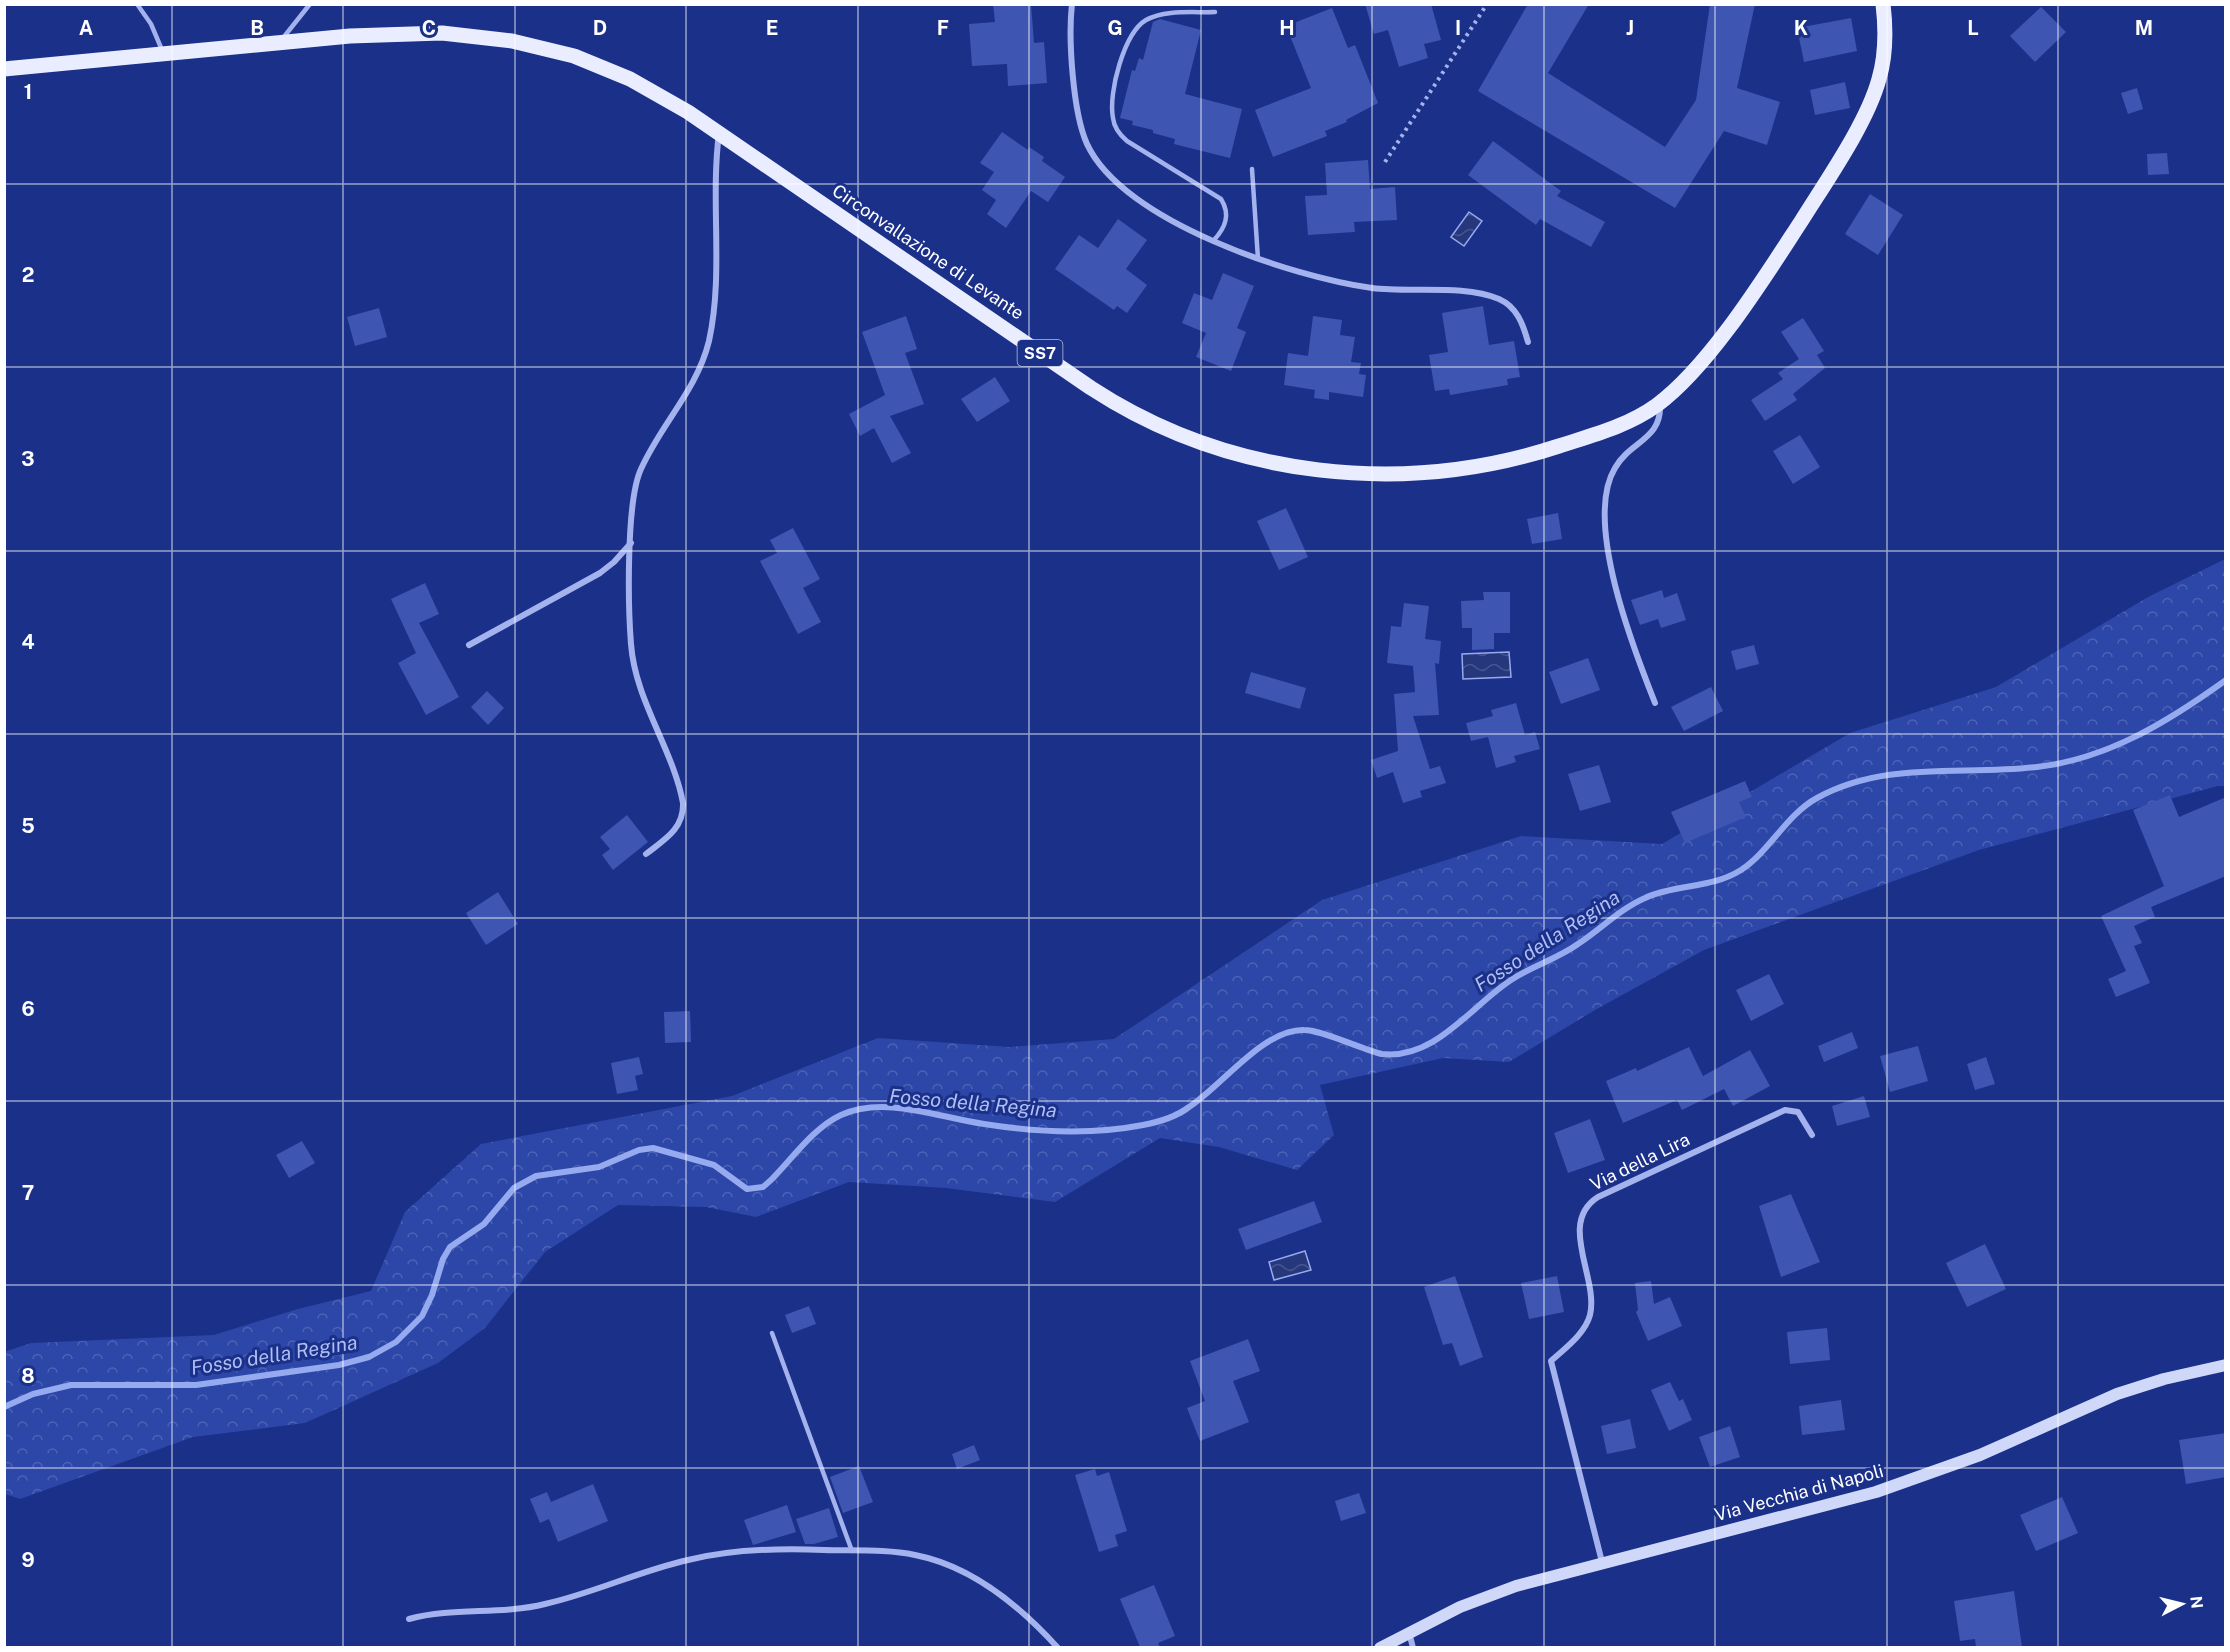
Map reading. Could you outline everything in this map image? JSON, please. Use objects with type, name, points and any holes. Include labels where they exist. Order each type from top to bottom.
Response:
[{"type":"main road","name":"Circonvallazione di Levante","points":[[4,69],[370,34],[431,33],[490,38],[543,47],[580,58],[624,76],[719,133],[1111,401],[1163,429],[1231,454],[1284,466],[1335,473],[1441,469],[1505,460],[1548,450],[1618,426],[1660,403],[1704,358],[1758,285],[1822,189],[1854,134],[1873,96],[1880,75],[1884,51],[1883,4]]},
{"type":"street","points":[[1072,4],[1075,93],[1082,130],[1091,151],[1113,177],[1143,201],[1214,240],[1258,259],[1292,270],[1358,286],[1406,291],[1466,292],[1494,297],[1515,311],[1522,322],[1528,342]]},
{"type":"street","points":[[646,854],[678,827],[683,816],[683,803],[637,676],[632,654],[633,496],[640,472],[695,380],[708,342],[717,293],[715,180],[719,133]]},
{"type":"street","points":[[1655,703],[1619,604],[1610,560],[1606,524],[1607,494],[1612,472],[1627,453],[1655,429],[1660,414],[1660,403]]},
{"type":"street","points":[[470,645],[600,573],[614,562],[632,542]]},
{"type":"street","name":"Via della Lira","points":[[1602,1562],[1551,1361],[1584,1328],[1589,1316],[1590,1296],[1580,1239],[1582,1213],[1598,1197],[1785,1110],[1794,1110],[1802,1115],[1812,1135]]},
{"type":"street","name":"Via Vecchia di Napoli","points":[[1380,1647],[1409,1631],[1495,1593],[1602,1562],[1845,1501],[1906,1483],[1980,1455],[2110,1397],[2164,1379],[2226,1365]]},
{"type":"street","points":[[409,1618],[438,1612],[537,1606],[579,1595],[669,1565],[716,1554],[778,1549],[852,1551],[910,1554],[957,1570],[1007,1599],[1058,1647]]},
{"type":"street","points":[[1409,1631],[1413,1647]]},
{"type":"lane","points":[[137,4],[151,24],[164,53]]},
{"type":"lane","points":[[279,42],[310,4]]},
{"type":"lane","points":[[1214,240],[1225,225],[1226,209],[1221,199],[1127,141],[1116,128],[1112,109],[1123,54],[1131,37],[1141,24],[1163,15],[1215,12]]},
{"type":"lane","points":[[1252,169],[1258,259]]},
{"type":"lane","points":[[772,1333],[852,1551]]},
{"type":"path","points":[[1385,162],[1487,4]]},
{"type":"green space","points":[[2225,559],[2225,786],[1979,850],[1704,950],[1595,1010],[1509,1062],[1443,1058],[1320,1085],[1334,1135],[1297,1170],[1219,1147],[1160,1138],[1055,1202],[946,1188],[849,1182],[756,1217],[706,1207],[618,1205],[545,1252],[485,1328],[438,1363],[305,1423],[193,1437],[20,1499],[5,1494],[4,1352],[31,1343],[214,1335],[298,1309],[371,1291],[405,1212],[481,1144],[732,1096],[878,1038],[1009,1047],[1114,1039],[1322,900],[1521,836],[1662,844],[1850,733],[1996,687],[2148,597]]},
{"type":"water","points":[[1469,212],[1482,221],[1464,246],[1451,237]]},
{"type":"water","points":[[1509,652],[1511,677],[1463,679],[1462,654]]},
{"type":"water","points":[[1305,1251],[1311,1270],[1274,1280],[1269,1262]]},
{"type":"building","points":[[993,4],[1031,4],[1034,43],[1044,42],[1047,83],[1008,86],[1007,64],[972,66],[969,24],[995,22]]},
{"type":"building","points":[[1365,4],[1431,4],[1441,40],[1424,44],[1428,58],[1399,67],[1388,30],[1374,34]]},
{"type":"building","points":[[1528,4],[1589,4],[1548,73],[1665,147],[1696,100],[1710,4],[1755,4],[1737,88],[1780,102],[1767,145],[1724,131],[1675,208],[1478,91]]},
{"type":"building","points":[[2041,7],[2066,32],[2035,62],[2010,36]]},
{"type":"building","points":[[1332,8],[1348,48],[1355,45],[1378,103],[1346,120],[1347,122],[1325,131],[1327,136],[1273,157],[1255,110],[1311,88],[1286,26]]},
{"type":"building","points":[[1851,18],[1857,51],[1804,62],[1797,28]]},
{"type":"building","points":[[1160,19],[1201,30],[1185,94],[1242,109],[1230,158],[1174,144],[1175,139],[1132,125],[1133,121],[1120,118],[1132,70],[1135,71],[1139,58],[1143,60],[1153,22]]},
{"type":"building","points":[[1845,82],[1850,108],[1815,115],[1810,90]]},
{"type":"building","points":[[2137,88],[2143,109],[2128,114],[2121,93]]},
{"type":"building","points":[[1002,132],[1028,150],[1029,147],[1044,157],[1042,161],[1065,177],[1048,202],[1031,191],[1006,228],[987,214],[996,200],[982,190],[994,172],[980,163]]},
{"type":"building","points":[[1493,141],[1561,191],[1557,196],[1605,222],[1591,247],[1540,219],[1536,225],[1468,175]]},
{"type":"building","points":[[2167,153],[2169,174],[2148,175],[2147,154]]},
{"type":"building","points":[[1368,160],[1370,189],[1395,187],[1397,220],[1354,222],[1355,232],[1308,235],[1305,196],[1327,195],[1325,163]]},
{"type":"building","points":[[1870,194],[1903,215],[1878,255],[1845,234]]},
{"type":"building","points":[[1118,219],[1147,240],[1126,269],[1147,285],[1127,313],[1117,306],[1114,310],[1055,269],[1079,235],[1098,248]]},
{"type":"building","points":[[1223,273],[1254,286],[1237,328],[1246,332],[1231,371],[1196,357],[1206,333],[1182,323],[1194,293],[1212,300]]},
{"type":"building","points":[[1483,306],[1489,345],[1514,341],[1520,377],[1507,379],[1508,385],[1450,395],[1449,389],[1435,391],[1429,355],[1448,352],[1442,313]]},
{"type":"building","points":[[379,308],[387,337],[355,346],[347,317]]},
{"type":"building","points":[[906,316],[917,349],[905,353],[924,404],[890,416],[911,453],[892,463],[874,428],[860,436],[849,414],[885,395],[862,332]]},
{"type":"building","points":[[1313,316],[1342,320],[1340,335],[1355,337],[1351,362],[1361,363],[1359,374],[1366,375],[1363,397],[1329,392],[1329,400],[1314,398],[1315,390],[1284,385],[1288,353],[1308,356]]},
{"type":"building","points":[[1803,318],[1824,351],[1817,355],[1825,368],[1793,394],[1797,400],[1765,421],[1751,400],[1783,379],[1778,373],[1799,359],[1781,332]]},
{"type":"building","points":[[995,377],[1010,401],[977,422],[961,399]]},
{"type":"building","points":[[1800,435],[1820,467],[1793,484],[1773,451]]},
{"type":"building","points":[[1286,508],[1308,557],[1279,570],[1257,521]]},
{"type":"building","points":[[1558,513],[1562,539],[1532,544],[1527,519]]},
{"type":"building","points":[[793,528],[820,579],[803,588],[821,622],[798,634],[760,561],[777,553],[770,540]]},
{"type":"building","points":[[425,583],[439,614],[419,623],[459,697],[426,715],[398,663],[416,653],[391,599]]},
{"type":"building","points":[[1662,590],[1664,598],[1677,593],[1686,620],[1661,628],[1658,619],[1640,625],[1631,600]]},
{"type":"building","points":[[1483,592],[1510,592],[1510,633],[1494,633],[1494,649],[1472,650],[1472,628],[1462,628],[1461,601],[1484,600]]},
{"type":"building","points":[[1404,603],[1429,606],[1425,639],[1441,641],[1439,664],[1435,663],[1439,715],[1413,716],[1430,769],[1440,766],[1446,783],[1420,791],[1422,797],[1403,803],[1393,772],[1377,778],[1371,760],[1398,751],[1394,694],[1415,692],[1413,666],[1387,663],[1391,626],[1401,627]]},
{"type":"building","points":[[1754,645],[1759,664],[1736,670],[1731,651]]},
{"type":"building","points":[[1588,658],[1600,690],[1561,704],[1549,672]]},
{"type":"building","points":[[1251,672],[1306,688],[1300,709],[1245,693]]},
{"type":"building","points":[[1711,687],[1723,711],[1684,731],[1671,707]]},
{"type":"building","points":[[487,691],[504,708],[488,725],[471,707]]},
{"type":"building","points":[[1516,703],[1525,735],[1535,732],[1540,749],[1514,756],[1516,762],[1496,768],[1488,737],[1471,741],[1466,723],[1493,716],[1491,710]]},
{"type":"building","points":[[1599,765],[1611,802],[1580,811],[1568,774]]},
{"type":"building","points":[[1745,781],[1752,797],[1739,802],[1746,817],[1685,843],[1671,812]]},
{"type":"building","points":[[2170,795],[2179,817],[2226,797],[2226,876],[2151,907],[2155,917],[2134,926],[2142,943],[2134,946],[2150,983],[2116,997],[2108,979],[2126,971],[2101,916],[2164,886],[2133,810]]},
{"type":"building","points":[[627,815],[648,842],[613,870],[602,855],[610,849],[600,837]]},
{"type":"building","points":[[498,892],[518,924],[486,945],[466,913]]},
{"type":"building","points":[[1769,974],[1784,1004],[1751,1021],[1736,990]]},
{"type":"building","points":[[690,1011],[691,1042],[665,1043],[664,1012]]},
{"type":"building","points":[[1852,1032],[1858,1048],[1824,1062],[1818,1046]]},
{"type":"building","points":[[1918,1046],[1928,1081],[1890,1092],[1880,1056]]},
{"type":"building","points":[[1689,1047],[1703,1076],[1750,1050],[1770,1086],[1733,1106],[1724,1089],[1682,1110],[1677,1100],[1623,1123],[1606,1081],[1636,1068],[1637,1071]]},
{"type":"building","points":[[639,1057],[643,1074],[635,1076],[638,1090],[617,1094],[611,1063]]},
{"type":"building","points":[[1986,1057],[1995,1084],[1975,1090],[1967,1064]]},
{"type":"building","points":[[1864,1096],[1870,1117],[1837,1126],[1832,1106]]},
{"type":"building","points":[[1590,1119],[1605,1160],[1568,1173],[1554,1133]]},
{"type":"building","points":[[302,1141],[315,1163],[289,1178],[276,1155]]},
{"type":"building","points":[[1791,1194],[1820,1262],[1781,1277],[1759,1206]]},
{"type":"building","points":[[1314,1201],[1322,1222],[1246,1250],[1238,1229]]},
{"type":"building","points":[[1985,1244],[2006,1289],[1967,1307],[1946,1263]]},
{"type":"building","points":[[1455,1276],[1483,1357],[1460,1366],[1452,1343],[1443,1345],[1424,1287]]},
{"type":"building","points":[[1557,1276],[1564,1312],[1529,1319],[1521,1283]]},
{"type":"building","points":[[1651,1281],[1654,1304],[1670,1297],[1682,1326],[1648,1341],[1636,1312],[1638,1310],[1635,1283]]},
{"type":"building","points":[[809,1306],[816,1324],[792,1333],[785,1315]]},
{"type":"building","points":[[1827,1328],[1830,1360],[1790,1364],[1787,1332]]},
{"type":"building","points":[[1248,1339],[1260,1371],[1233,1381],[1249,1422],[1200,1441],[1187,1408],[1205,1401],[1190,1361]]},
{"type":"building","points":[[1670,1382],[1679,1401],[1683,1399],[1692,1420],[1669,1431],[1651,1390]]},
{"type":"building","points":[[1841,1400],[1845,1430],[1802,1435],[1799,1406]]},
{"type":"building","points":[[1630,1419],[1636,1448],[1607,1454],[1601,1426]]},
{"type":"building","points":[[1730,1426],[1740,1457],[1710,1467],[1699,1437]]},
{"type":"building","points":[[2226,1433],[2226,1477],[2186,1484],[2179,1440]]},
{"type":"building","points":[[974,1445],[980,1460],[957,1469],[952,1454]]},
{"type":"building","points":[[859,1466],[873,1502],[843,1513],[830,1477]]},
{"type":"building","points":[[1095,1469],[1097,1476],[1109,1472],[1127,1531],[1115,1535],[1118,1546],[1099,1552],[1075,1475]]},
{"type":"building","points":[[593,1484],[608,1521],[558,1542],[549,1519],[540,1523],[530,1499],[547,1492],[551,1502]]},
{"type":"building","points":[[1359,1493],[1366,1513],[1341,1521],[1335,1501]]},
{"type":"building","points":[[2062,1497],[2078,1533],[2036,1551],[2020,1515]]},
{"type":"building","points":[[787,1505],[796,1532],[753,1545],[744,1520]]},
{"type":"building","points":[[829,1508],[838,1537],[814,1544],[805,1544],[796,1519]]},
{"type":"building","points":[[1154,1585],[1175,1636],[1158,1643],[1160,1647],[1140,1647],[1120,1599]]},
{"type":"building","points":[[2014,1591],[2022,1647],[1976,1647],[1975,1639],[1960,1641],[1954,1601]]},
{"type":"waterway","name":"Fosso della Regina","points":[[4,1407],[33,1394],[71,1385],[196,1385],[339,1365],[369,1357],[396,1342],[422,1316],[432,1295],[443,1259],[450,1247],[484,1224],[514,1188],[536,1176],[599,1167],[639,1150],[653,1148],[714,1165],[747,1189],[763,1187],[821,1128],[841,1115],[858,1109],[894,1107],[1023,1129],[1084,1131],[1124,1128],[1161,1121],[1184,1111],[1258,1048],[1289,1032],[1312,1031],[1382,1054],[1401,1054],[1419,1049],[1451,1029],[1511,980],[1570,949],[1636,903],[1668,890],[1705,884],[1741,870],[1761,853],[1806,805],[1843,786],[1870,778],[1897,774],[2009,769],[2063,763],[2113,747],[2137,736],[2182,710],[2226,680]]}]
